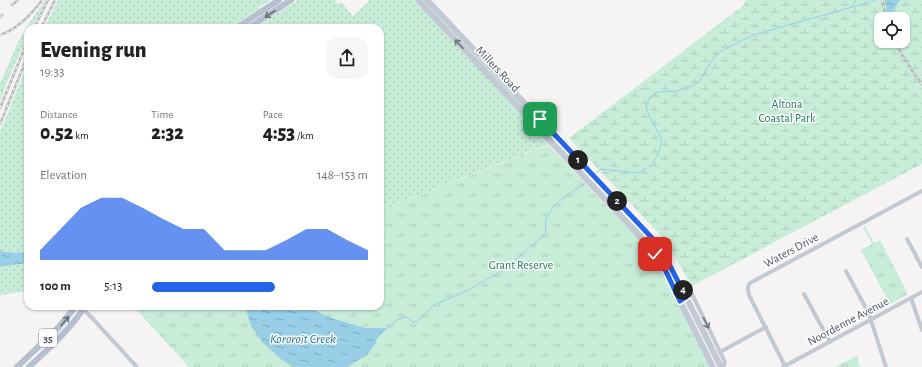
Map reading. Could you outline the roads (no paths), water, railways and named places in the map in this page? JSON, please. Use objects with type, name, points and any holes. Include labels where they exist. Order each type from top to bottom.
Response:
[{"type":"main road","points":[[242,24],[279,0]]},
{"type":"main road","points":[[254,24],[291,0]]},
{"type":"main road","name":"Millers Road","points":[[418,0],[660,259],[722,367]]},
{"type":"main road","name":"Millers Road","points":[[427,0],[615,199],[659,248],[667,260],[713,367]]},
{"type":"main road","name":"35","points":[[17,367],[58,328],[73,310]]},
{"type":"main road","name":"35","points":[[29,367],[68,329],[82,310]]},
{"type":"main road","points":[[35,367],[48,349]]},
{"type":"street","name":"Waters Drive","points":[[784,366],[749,294],[748,285],[750,282],[922,191]]},
{"type":"street","points":[[907,239],[922,267]]},
{"type":"street","points":[[846,271],[869,314],[886,367]]},
{"type":"street","name":"Noordenne Avenue","points":[[784,366],[922,292]]},
{"type":"street","points":[[683,299],[692,294],[720,352],[724,362],[722,367]]},
{"type":"street","points":[[804,294],[830,342]]},
{"type":"street","points":[[911,298],[922,330]]},
{"type":"street","points":[[86,310],[137,367]]},
{"type":"street","points":[[720,352],[766,327]]},
{"type":"water","points":[[885,0],[900,0],[892,12],[887,12]]},
{"type":"water","points":[[0,251],[24,252],[24,264],[0,266]]},
{"type":"water","name":"Kororoit Creek","points":[[247,310],[313,310],[331,318],[365,328],[387,328],[377,338],[376,343],[367,355],[347,367],[294,367],[282,360],[262,342],[251,326]]},
{"type":"waterway","name":"Kororoit Creek","points":[[852,6],[856,0]]},
{"type":"waterway","name":"Kororoit Creek","points":[[596,173],[601,169],[637,173],[651,166],[659,152],[662,140],[647,111],[646,104],[651,96],[658,92],[677,91],[694,85],[700,81],[716,55],[727,48],[753,35],[875,0]]},
{"type":"waterway","name":"Kororoit Creek","points":[[387,328],[392,326],[395,321],[406,317],[413,322],[416,322],[434,305],[466,291],[502,271],[546,233],[546,220],[553,208],[563,198],[586,182]]},
{"type":"railway","points":[[12,5],[18,0]]},
{"type":"railway","points":[[0,35],[13,29],[24,21],[42,0]]},
{"type":"railway","points":[[36,24],[48,0]]},
{"type":"railway","points":[[43,24],[55,0]]},
{"type":"railway","points":[[882,0],[885,12]]},
{"type":"railway","points":[[899,48],[914,74],[922,84]]},
{"type":"railway","points":[[0,108],[24,50]]},
{"type":"railway","points":[[0,124],[24,65]]},
{"type":"park label","name":"Altona Coastal Park","points":[[787,111]]},
{"type":"park label","name":"Grant Reserve","points":[[521,265]]}]
